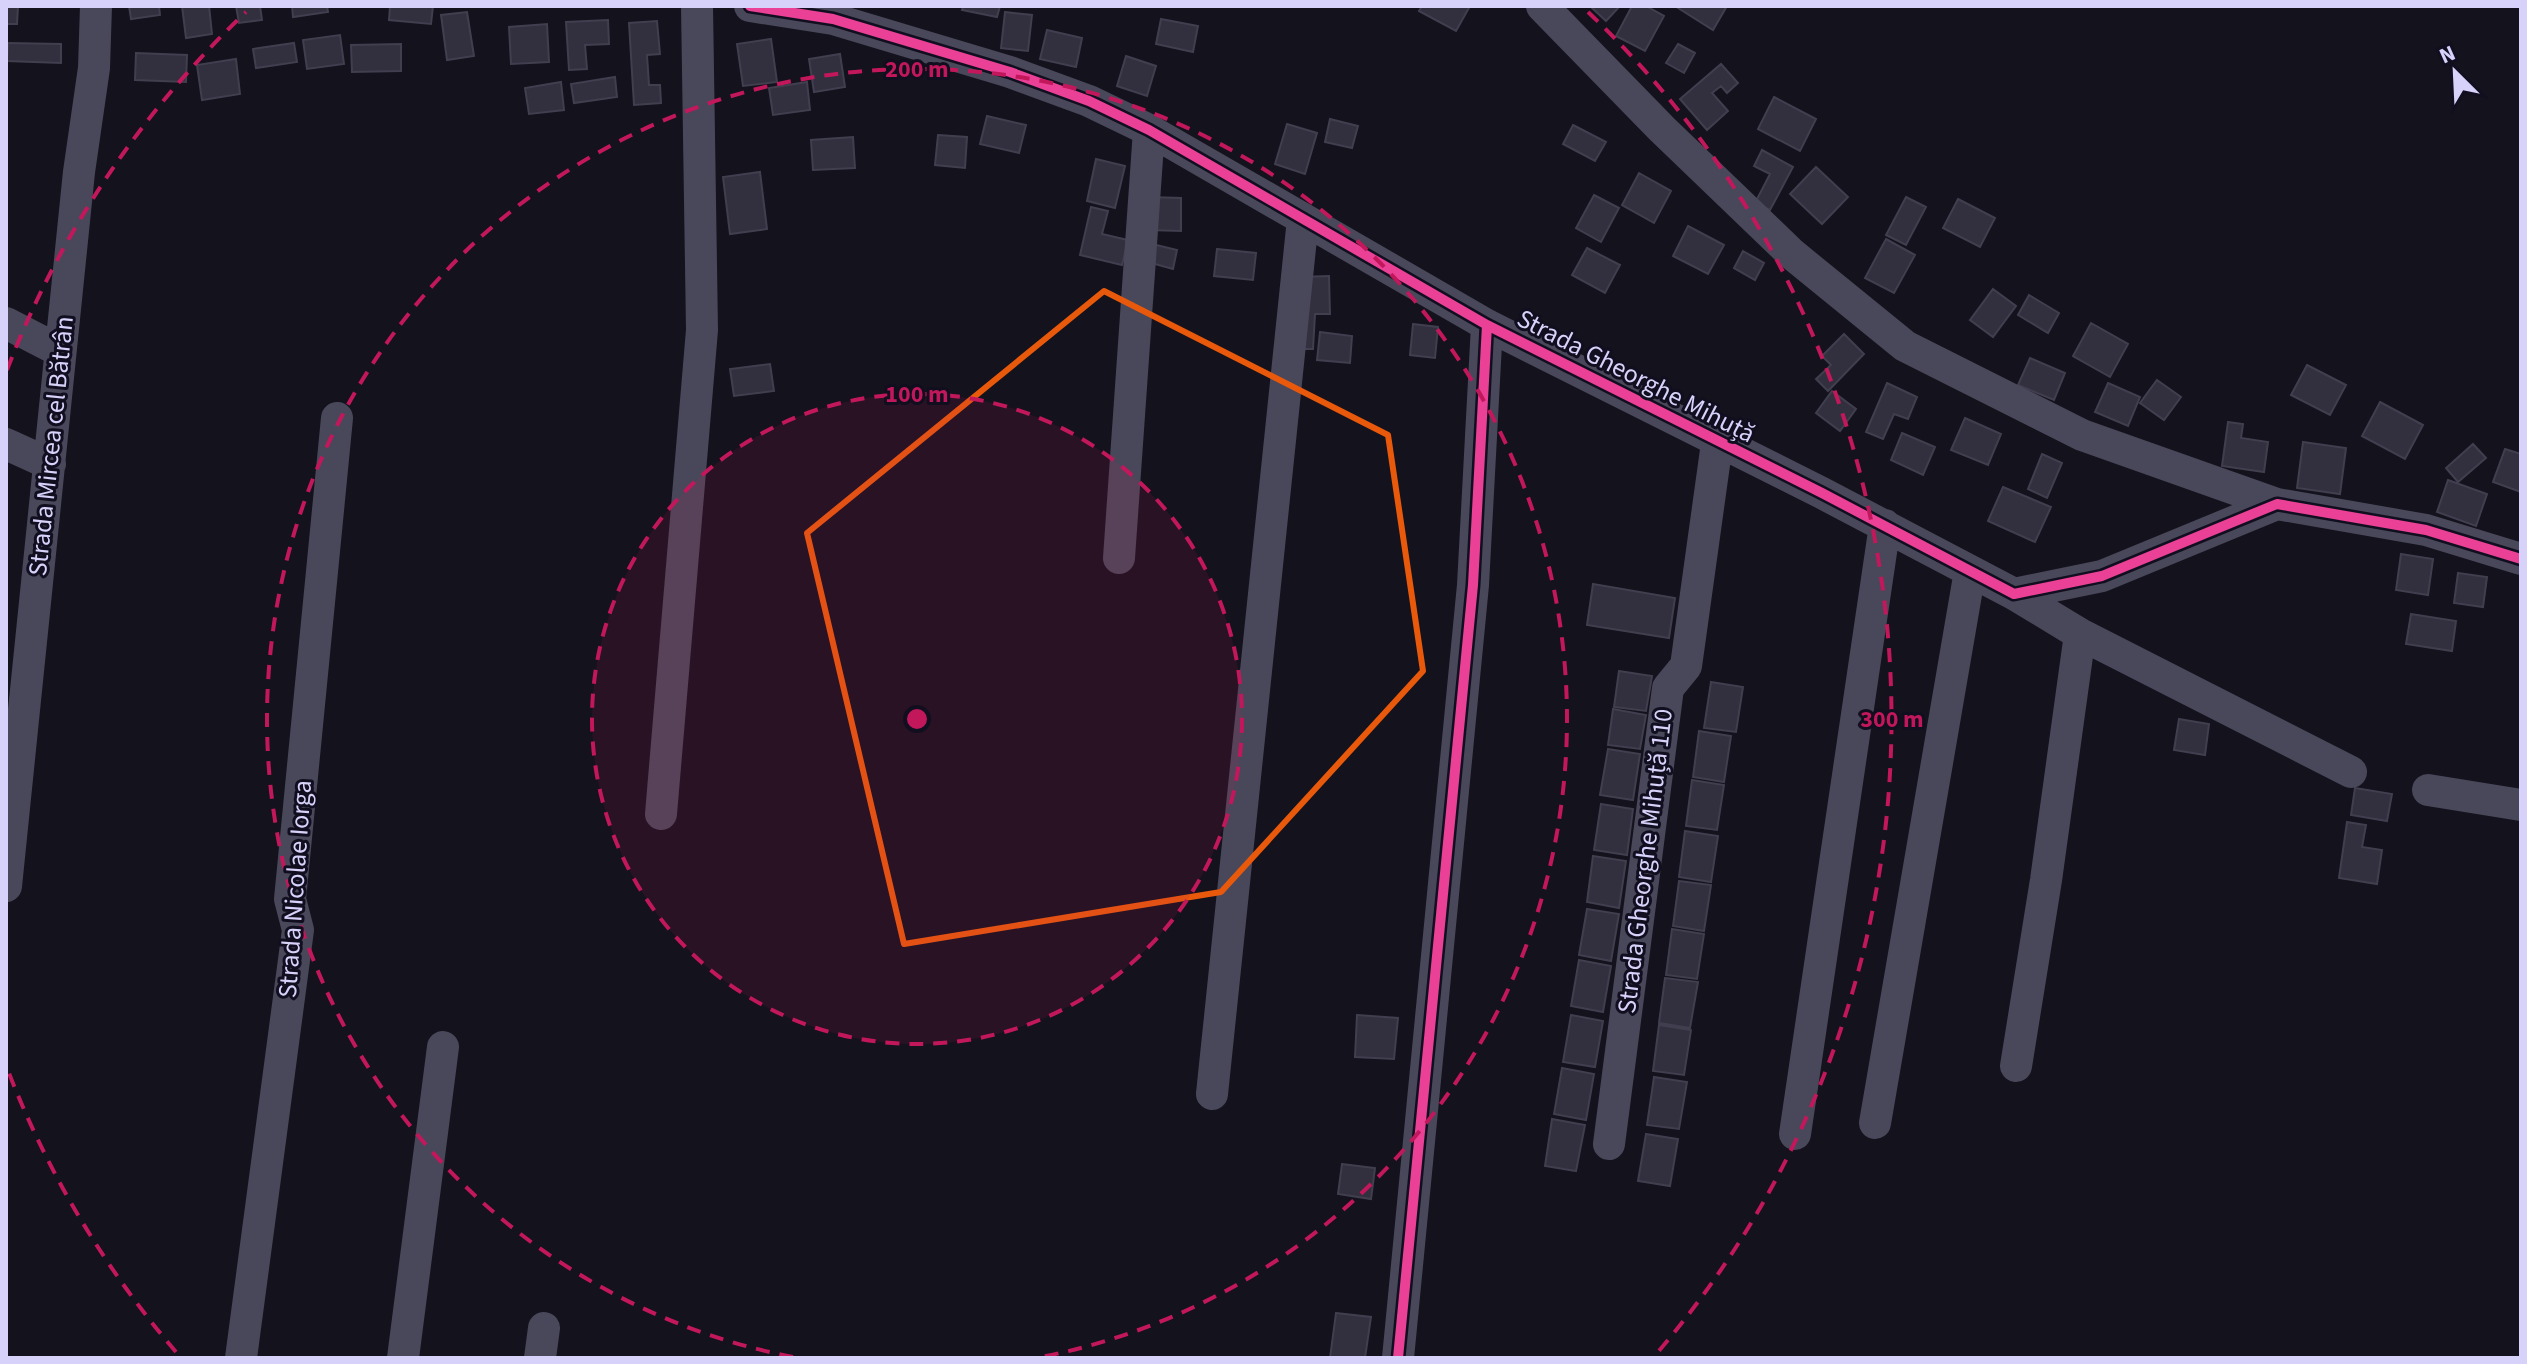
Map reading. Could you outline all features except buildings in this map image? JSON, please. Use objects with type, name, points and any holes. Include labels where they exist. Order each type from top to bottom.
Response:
[{"type":"street","name":"Strada Mircea cel Bătrân","points":[[6,886],[60,351],[94,68],[96,6]]},
{"type":"street","points":[[661,814],[702,330],[697,6]]},
{"type":"street","name":"Strada Gheorghe Mihuță","points":[[750,6],[833,19],[1010,72],[1089,101],[1149,130],[1487,325],[1885,525],[2014,594],[2080,634],[2351,772]]},
{"type":"street","points":[[1542,6],[1662,129],[1792,254],[1905,346],[2082,435],[2277,504],[2426,530],[2521,559]]},
{"type":"street","points":[[1119,558],[1149,130]]},
{"type":"street","points":[[1212,1094],[1303,219]]},
{"type":"street","points":[[6,323],[60,351]]},
{"type":"street","points":[[1398,1358],[1473,585],[1487,325]]},
{"type":"street","name":"Strada Nicolae Iorga","points":[[241,1358],[298,930],[290,899],[337,418]]},
{"type":"street","name":"Strada Gheorghe Mihuță 110","points":[[1609,1144],[1668,688],[1686,666],[1717,443]]},
{"type":"street","points":[[6,444],[50,464]]},
{"type":"street","points":[[2014,594],[2102,576],[2277,504]]},
{"type":"street","points":[[1795,1134],[1885,525]]},
{"type":"street","points":[[1875,1123],[1970,571]]},
{"type":"street","points":[[2016,1066],[2046,880],[2080,634]]},
{"type":"street","points":[[2428,790],[2521,805]]},
{"type":"street","points":[[403,1358],[443,1047]]},
{"type":"highlighted area","points":[[1104,291],[1388,435],[1423,671],[1221,892],[904,944],[807,533]]},
{"type":"cycle path","points":[[750,6],[833,19],[1010,72],[1089,101],[1149,130],[1487,325],[1822,493],[2014,594],[2102,576],[2277,504],[2426,530],[2521,559]]},
{"type":"cycle path","points":[[1398,1358],[1473,585],[1487,325]]}]
